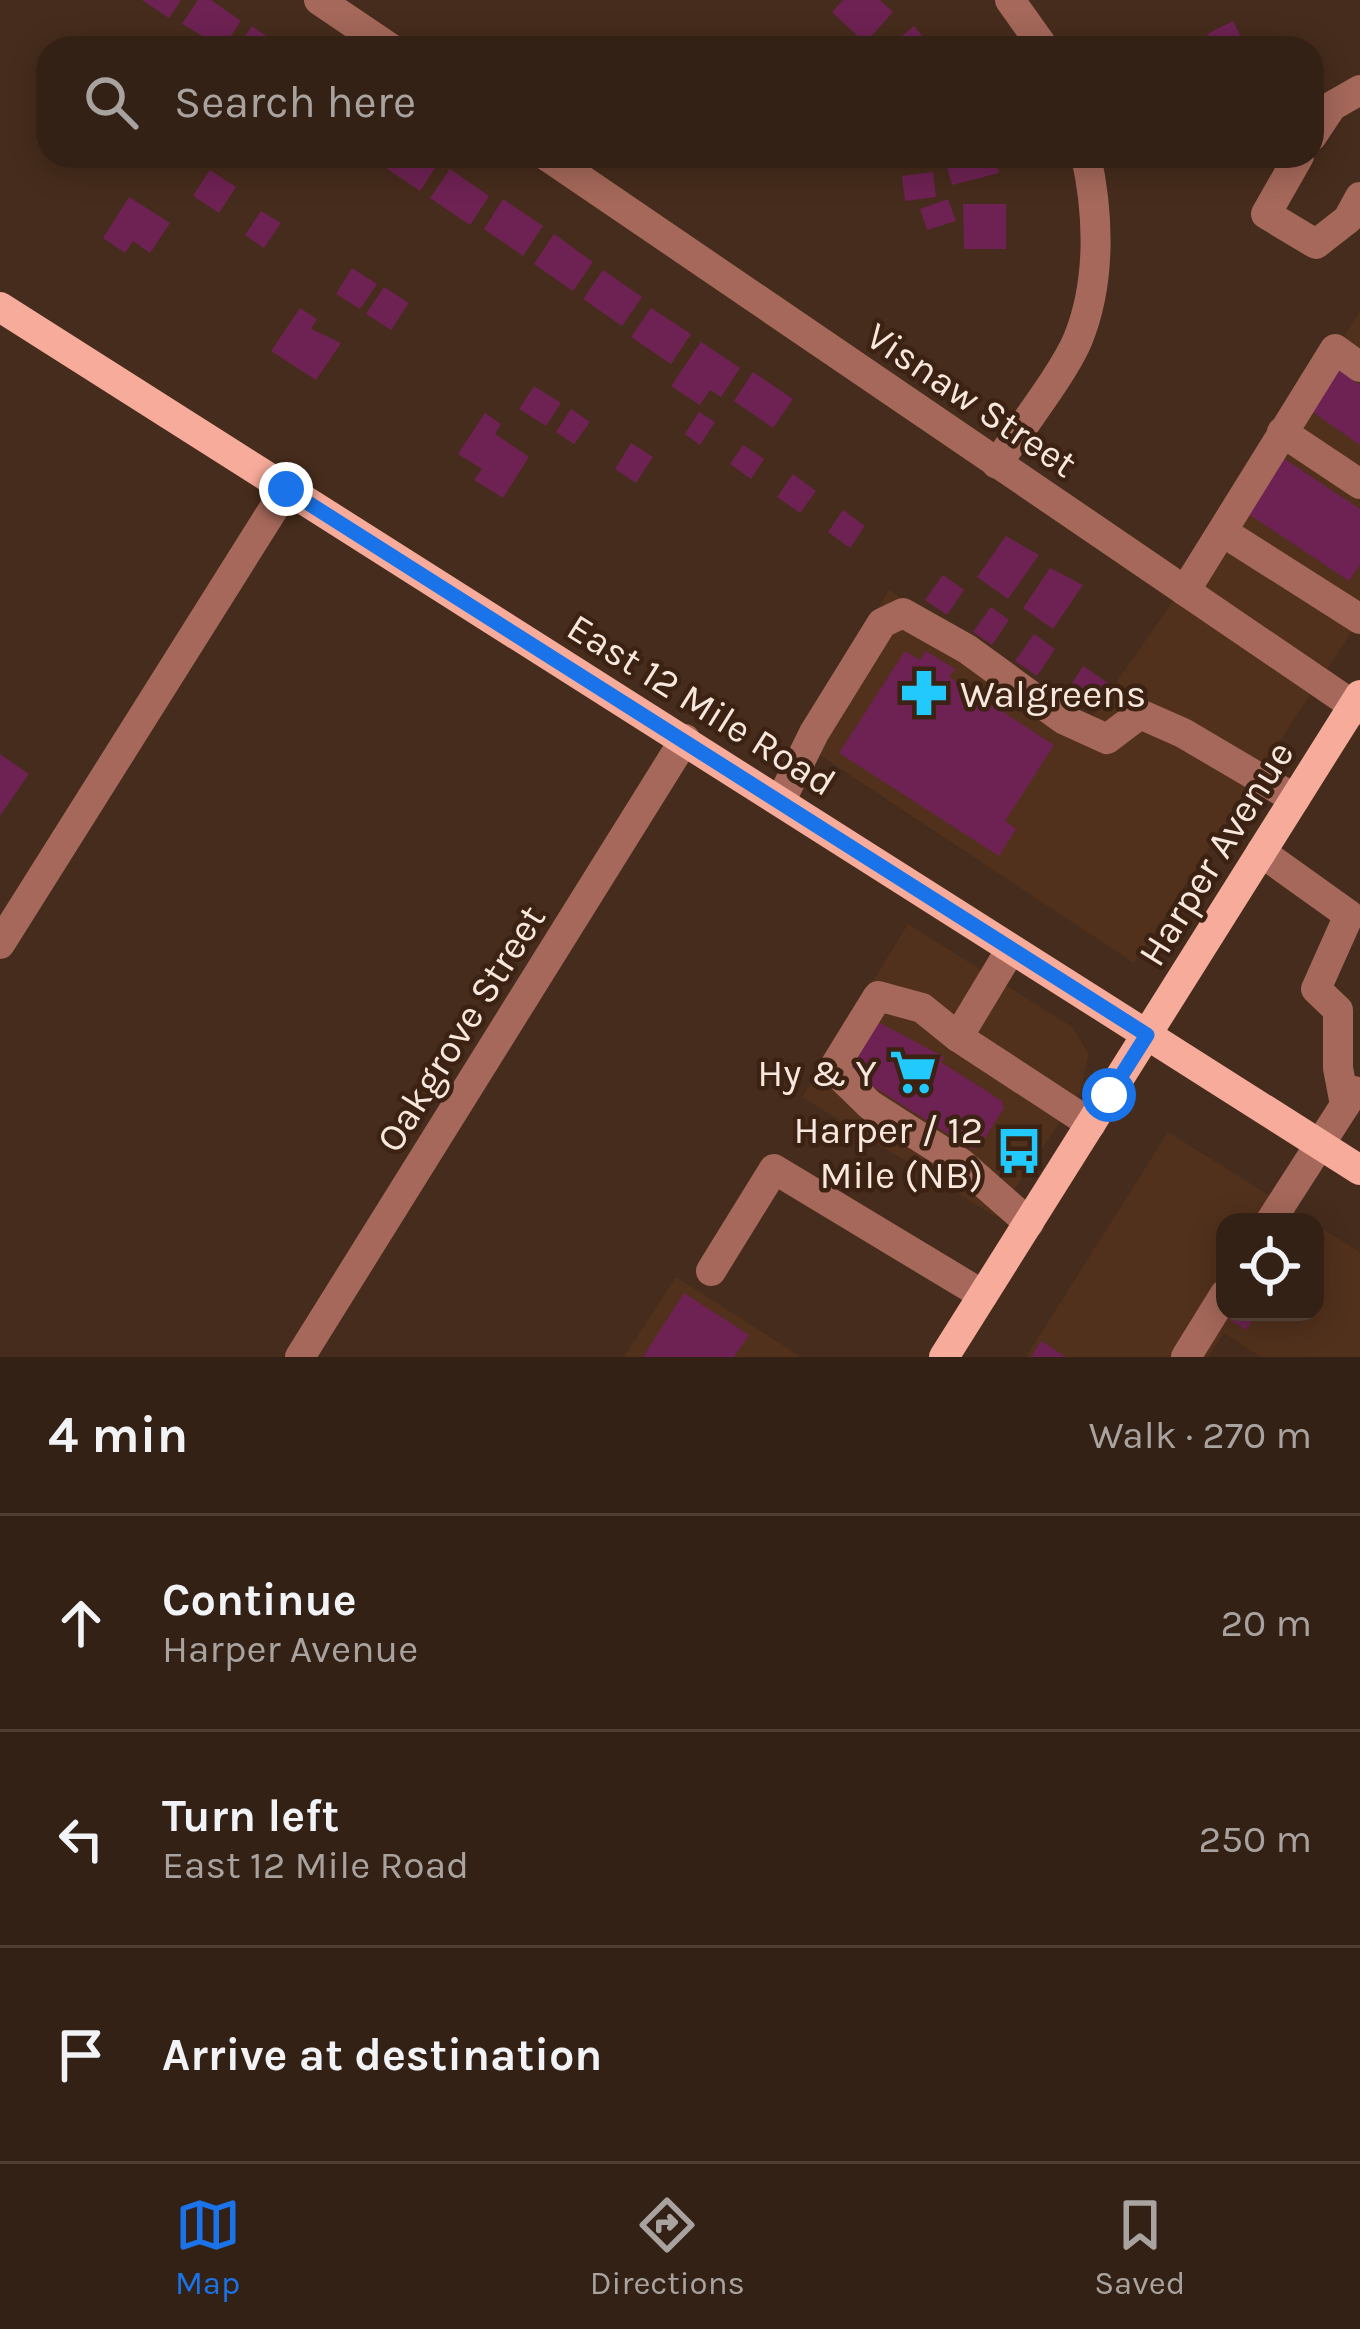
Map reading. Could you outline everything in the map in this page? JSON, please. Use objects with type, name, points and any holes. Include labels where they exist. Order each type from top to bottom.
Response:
[{"type":"main road","name":"East 12 Mile Road","points":[[0,308],[1360,1170]]},
{"type":"main road","name":"Harper Avenue","points":[[944,1357],[1358,704]]},
{"type":"street","points":[[320,0],[372,36]]},
{"type":"street","points":[[1010,0],[1036,36]]},
{"type":"street","points":[[1324,118],[1332,106],[1360,90]]},
{"type":"street","name":"Visnaw Street","points":[[565,168],[1185,592],[1358,704]]},
{"type":"street","points":[[997,464],[1077,342],[1095,261],[1096,226],[1088,168]]},
{"type":"street","points":[[1292,168],[1266,214],[1316,244],[1348,219],[1360,196]]},
{"type":"street","points":[[1185,592],[1335,350],[1360,368]]},
{"type":"street","points":[[1282,432],[1360,484]]},
{"type":"street","points":[[0,944],[286,489]]},
{"type":"street","points":[[1223,532],[1360,619]]},
{"type":"street","points":[[781,800],[814,733],[882,623],[903,613],[967,649],[1064,719],[1107,740],[1140,714],[1295,799]]},
{"type":"street","name":"Oakgrove Street","points":[[300,1357],[686,740]]},
{"type":"street","points":[[1262,852],[1348,915],[1316,989],[1338,1010],[1338,1068],[1352,1093],[1276,1213]]},
{"type":"street","points":[[958,1036],[1011,949]]},
{"type":"street","points":[[1028,1223],[962,1164],[870,1105],[833,1070],[878,996],[922,1008],[1091,1124]]},
{"type":"street","points":[[711,1271],[774,1169],[983,1295]]},
{"type":"street","points":[[1186,1357],[1216,1309]]},
{"type":"shaded area","points":[[1360,311],[1360,619],[1134,963],[797,740],[889,590],[1086,725],[1200,563]]},
{"type":"shaded area","points":[[908,924],[1072,1027],[1089,1054],[1080,1092],[996,1217],[802,1097]]},
{"type":"shaded area","points":[[1168,1132],[1298,1213],[1216,1213],[1216,1321],[1324,1321],[1324,1230],[1360,1252],[1360,1357],[1261,1357],[1224,1333],[1208,1357],[1026,1357]]},
{"type":"shaded area","points":[[676,1277],[801,1357],[624,1357]]},
{"type":"building","points":[[142,0],[181,0],[169,18]]},
{"type":"building","points":[[198,0],[211,0],[241,21],[231,36],[202,36],[182,24]]},
{"type":"building","points":[[843,0],[880,0],[893,12],[871,36],[858,36],[832,12]]},
{"type":"building","points":[[1233,21],[1240,36],[1208,36]]},
{"type":"building","points":[[252,26],[267,36],[245,36]]},
{"type":"building","points":[[914,26],[922,36],[902,36]]},
{"type":"building","points":[[386,168],[435,168],[420,191]]},
{"type":"building","points":[[947,168],[998,168],[999,173],[952,185]]},
{"type":"building","points":[[450,169],[489,196],[470,225],[430,198]]},
{"type":"building","points":[[210,170],[236,187],[219,213],[193,196]]},
{"type":"building","points":[[933,172],[936,197],[905,201],[902,176]]},
{"type":"building","points":[[129,197],[170,223],[150,253],[133,241],[125,253],[103,238]]},
{"type":"building","points":[[503,199],[543,226],[523,256],[484,229]]},
{"type":"building","points":[[948,199],[956,221],[927,230],[920,209]]},
{"type":"building","points":[[963,204],[1006,204],[1006,249],[964,249]]},
{"type":"building","points":[[261,211],[281,223],[264,248],[245,235]]},
{"type":"building","points":[[554,234],[593,262],[573,291],[534,264]]},
{"type":"building","points":[[352,268],[377,284],[360,309],[336,294]]},
{"type":"building","points":[[603,270],[642,297],[622,326],[583,299]]},
{"type":"building","points":[[384,287],[409,303],[391,330],[366,314]]},
{"type":"building","points":[[300,308],[317,319],[311,329],[341,343],[316,380],[271,351]]},
{"type":"building","points":[[651,308],[691,334],[671,364],[631,337]]},
{"type":"building","points":[[701,342],[740,368],[721,397],[710,390],[700,405],[671,386]]},
{"type":"building","points":[[1339,370],[1360,385],[1360,445],[1310,410]]},
{"type":"building","points":[[753,372],[793,399],[773,428],[734,401]]},
{"type":"building","points":[[534,386],[561,403],[546,426],[519,409]]},
{"type":"building","points":[[571,409],[590,422],[574,444],[556,432]]},
{"type":"building","points":[[699,412],[715,422],[700,445],[685,434]]},
{"type":"building","points":[[485,413],[501,424],[495,434],[529,457],[503,498],[474,480],[482,469],[458,454]]},
{"type":"building","points":[[631,443],[653,457],[636,483],[615,469]]},
{"type":"building","points":[[743,445],[764,459],[751,479],[730,464]]},
{"type":"building","points":[[1283,458],[1360,509],[1360,565],[1349,581],[1247,513]]},
{"type":"building","points":[[793,474],[816,491],[800,513],[777,497]]},
{"type":"building","points":[[843,510],[865,526],[850,548],[828,532]]},
{"type":"building","points":[[1006,536],[1039,555],[1008,599],[977,577]]},
{"type":"building","points":[[1050,568],[1083,585],[1053,629],[1023,608]]},
{"type":"building","points":[[943,575],[964,590],[947,615],[925,600]]},
{"type":"building","points":[[991,607],[1009,620],[992,645],[973,632]]},
{"type":"building","points":[[1034,634],[1055,649],[1037,676],[1015,661]]},
{"type":"building","name":"Walgreens","points":[[905,651],[920,660],[926,651],[955,669],[949,677],[1054,745],[1005,821],[1016,829],[999,856],[839,753]]},
{"type":"building","points":[[1083,666],[1108,683],[1089,710],[1065,694]]},
{"type":"building","points":[[0,754],[29,774],[0,816]]},
{"type":"building","points":[[880,1023],[944,1057],[941,1062],[1002,1101],[1004,1108],[979,1147],[972,1149],[849,1071],[871,1024]]},
{"type":"building","points":[[684,1293],[749,1335],[734,1357],[643,1357]]},
{"type":"building","points":[[1232,1321],[1252,1321],[1246,1330]]},
{"type":"building","points":[[1041,1341],[1066,1357],[1031,1357]]},
{"type":"place","name":"Walgreens","points":[[924,693]]},
{"type":"place","name":"Hy & Y","points":[[913,1072]]},
{"type":"place","name":"Harper / 12 Mile (NB)","points":[[1019,1151]]},
{"type":"route","points":[[286,489],[1147,1035],[1109,1095]]}]
